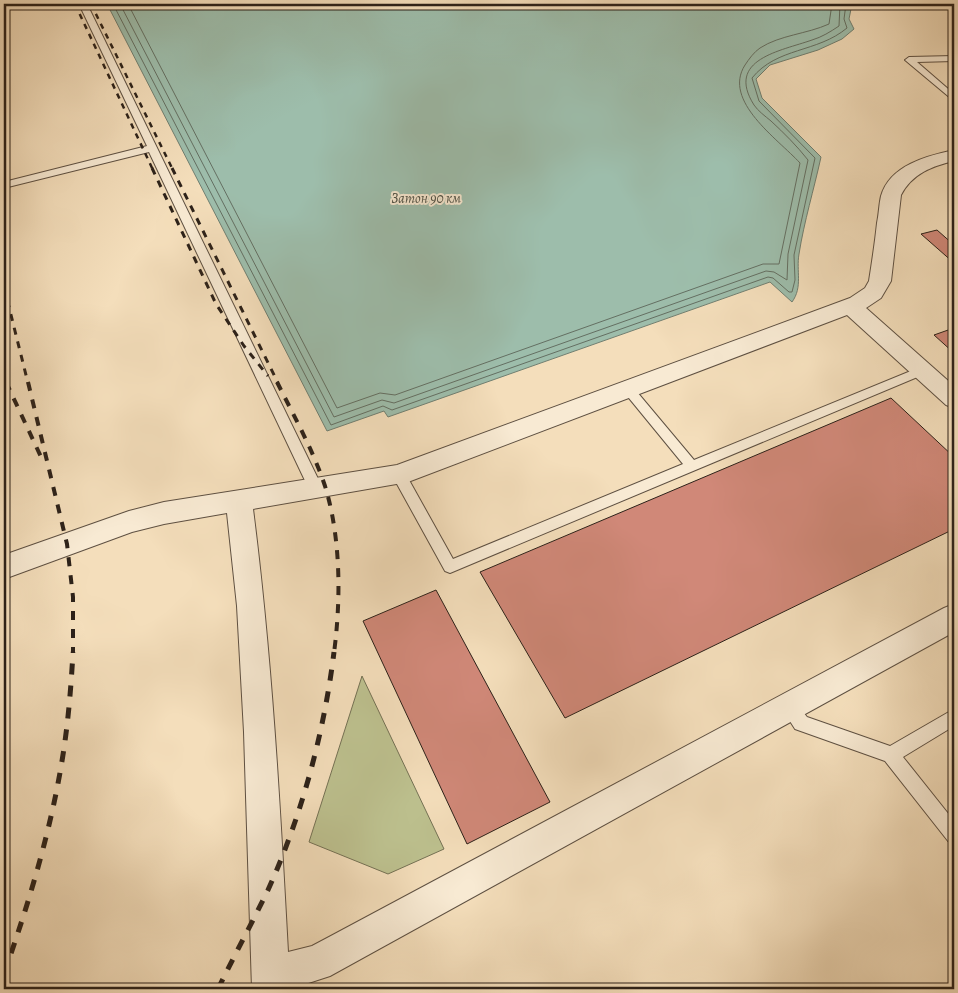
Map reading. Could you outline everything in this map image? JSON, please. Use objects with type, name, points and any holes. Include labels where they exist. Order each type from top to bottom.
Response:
[{"type":"street","points":[[4,567],[129,522],[164,513],[399,476],[850,306],[866,298],[877,287],[890,195],[894,187],[899,180],[915,168],[936,159],[954,156]]},
{"type":"street","points":[[850,306],[954,398]]},
{"type":"street","points":[[239,501],[251,606],[260,732],[270,983],[318,963],[954,617]]},
{"type":"lane","points":[[83,4],[316,489]]},
{"type":"lane","points":[[954,58],[909,60],[954,98]]},
{"type":"lane","points":[[4,185],[152,148]]},
{"type":"lane","points":[[399,476],[450,567],[923,370]]},
{"type":"lane","points":[[628,389],[692,466]]},
{"type":"lane","points":[[789,707],[802,722],[890,755],[954,835]]},
{"type":"lane","points":[[890,755],[954,717]]},
{"type":"green space","points":[[362,676],[444,849],[388,874],[309,842]]},
{"type":"water","name":"Затон 90 км","points":[[107,4],[852,4],[849,19],[854,29],[842,39],[818,50],[770,65],[756,79],[762,98],[821,157],[801,242],[798,260],[798,285],[792,302],[770,282],[388,417],[384,411],[327,431]]},
{"type":"building","points":[[937,230],[954,245],[954,263],[921,234]]},
{"type":"building","points":[[951,329],[954,331],[954,353],[934,335]]},
{"type":"building","points":[[891,398],[954,457],[954,529],[565,718],[480,572]]},
{"type":"building","points":[[436,590],[550,802],[467,844],[363,621]]},
{"type":"railway","points":[[75,4],[153,170]]},
{"type":"railway","points":[[91,4],[173,170]]},
{"type":"railway","points":[[152,168],[216,304],[244,346],[268,376]]},
{"type":"railway","points":[[172,168],[278,383]]},
{"type":"railway","points":[[4,287],[28,383]]},
{"type":"railway","points":[[4,378],[6,383]]},
{"type":"railway","points":[[6,382],[42,459]]},
{"type":"railway","points":[[28,382],[67,544],[73,597],[73,652]]},
{"type":"railway","points":[[277,382],[315,459],[330,506],[337,548],[338,569],[338,612],[334,653]]},
{"type":"railway","points":[[4,974],[30,896],[57,788],[66,734],[73,652]]},
{"type":"railway","points":[[218,989],[268,890],[291,833],[318,743],[334,652]]}]
